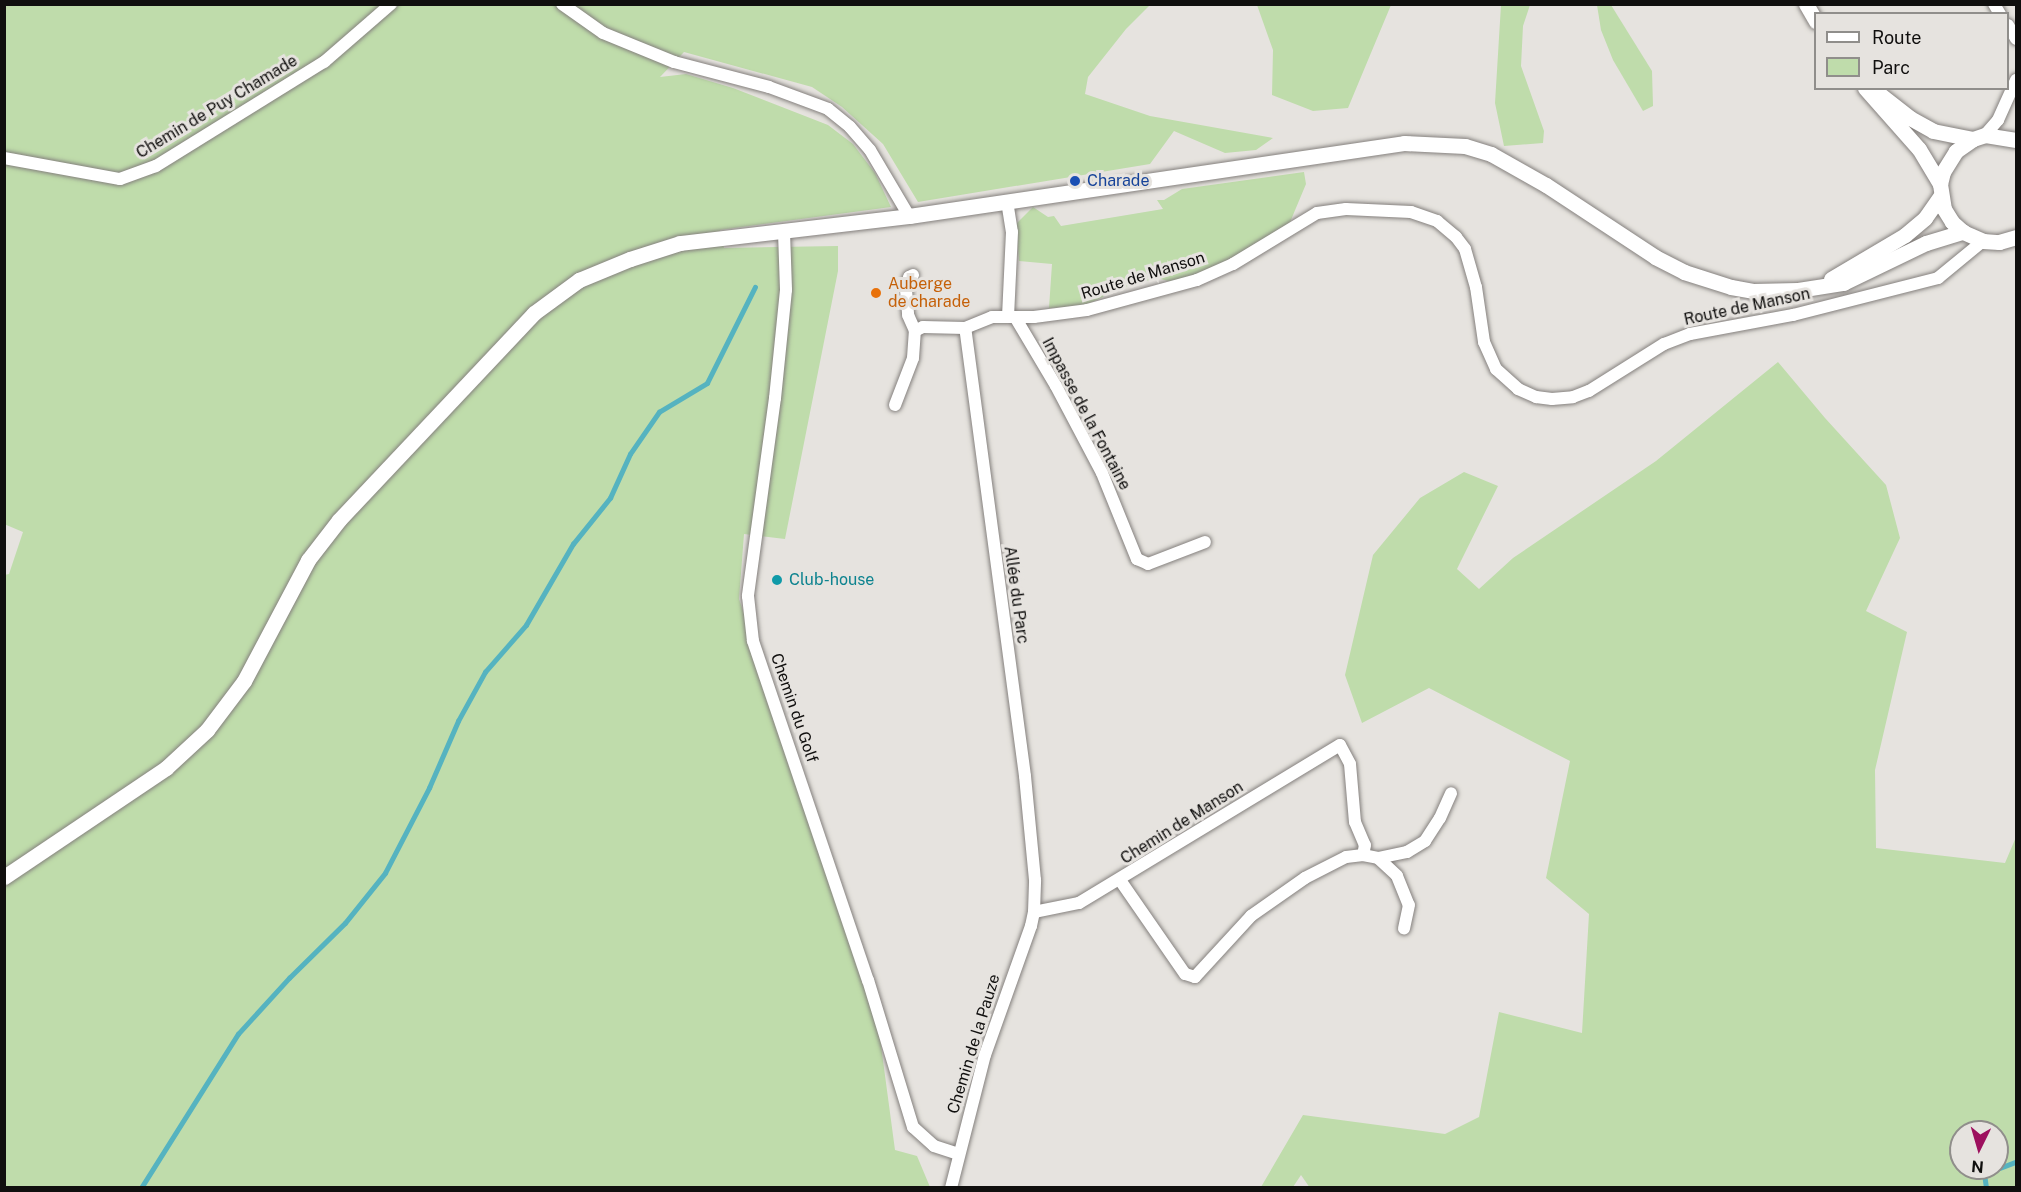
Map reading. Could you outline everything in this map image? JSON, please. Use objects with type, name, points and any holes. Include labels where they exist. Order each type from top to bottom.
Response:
[{"type":"street","name":"Chemin de Puy Chamade","points":[[4,158],[120,179],[156,166],[324,62],[391,4]]},
{"type":"street","points":[[562,4],[603,33],[674,62],[770,87],[828,109],[850,127],[870,150],[909,216]]},
{"type":"street","points":[[1806,4],[1814,19]]},
{"type":"street","points":[[2016,80],[1998,120],[1979,137],[1956,151],[1943,172],[1941,189],[1944,209],[1963,232],[1983,241],[1999,242],[2016,237]]},
{"type":"street","points":[[1867,90],[1919,149],[1941,189]]},
{"type":"street","points":[[1875,90],[1890,104],[1933,131],[2016,140]]},
{"type":"street","points":[[4,877],[166,768],[207,730],[244,681],[314,552],[391,463],[534,313],[579,280],[680,243],[909,216],[1383,145],[1428,143],[1465,146],[1491,154],[1546,185],[1655,257],[1684,272],[1731,287],[1753,291],[1798,290],[1858,277],[1926,243],[1963,232]]},
{"type":"street","points":[[1822,286],[1905,235],[1925,218],[1941,189]]},
{"type":"street","points":[[915,331],[923,327],[964,328],[985,318],[1011,316],[1012,232],[1007,201]]},
{"type":"street","name":"Route de Manson","points":[[1011,316],[1087,310],[1197,280],[1233,264],[1317,213],[1346,209],[1411,212],[1437,221],[1456,237],[1465,249],[1476,287],[1484,342],[1496,369],[1518,389],[1536,397],[1552,399],[1573,397],[1589,391],[1664,344],[1690,334],[1732,324],[1793,315],[1943,275],[1983,241]]},
{"type":"street","name":"Chemin du Golf","points":[[784,232],[785,301],[748,596],[753,641],[868,980],[913,1127],[934,1146],[958,1154]]},
{"type":"street","points":[[895,405],[913,358],[915,331],[908,315],[906,290],[909,277],[913,275]]},
{"type":"street","name":"Impasse de la Fontaine","points":[[1011,316],[1056,386],[1102,473],[1137,559],[1148,564],[1205,542]]},
{"type":"street","name":"Allée du Parc","points":[[964,328],[1025,776],[1035,880],[1034,912]]},
{"type":"street","name":"Chemin de Manson","points":[[1034,912],[1079,903],[1340,745],[1350,764],[1355,822],[1365,845],[1363,855]]},
{"type":"street","points":[[1120,880],[1185,974],[1195,977],[1251,916],[1305,878],[1346,857],[1363,855],[1378,858],[1407,852],[1425,840],[1440,818],[1451,792]]},
{"type":"street","points":[[1378,858],[1397,876],[1408,905],[1404,928]]},
{"type":"street","name":"Chemin de la Pauze","points":[[951,1188],[985,1055],[1034,912]]},
{"type":"green space","points":[[4,5],[1150,5],[1126,29],[1088,77],[1085,94],[1150,116],[1273,138],[1256,150],[1225,153],[1174,131],[1150,164],[918,202],[883,144],[842,107],[812,87],[684,52],[660,77],[686,74],[733,88],[828,125],[853,144],[875,173],[891,207],[720,230],[724,248],[838,246],[838,271],[785,539],[744,534],[739,599],[873,986],[895,1150],[917,1156],[930,1187],[5,1187],[4,575],[9,574],[23,532],[4,524]]},
{"type":"green space","points":[[1257,5],[1391,5],[1348,108],[1313,111],[1272,95],[1273,50]]},
{"type":"green space","points":[[1501,5],[1530,5],[1523,26],[1521,66],[1544,131],[1543,143],[1504,146],[1495,103]]},
{"type":"green space","points":[[1597,5],[1611,5],[1652,71],[1653,106],[1643,111],[1613,60],[1601,30]]},
{"type":"green space","points":[[1304,172],[1306,184],[1288,227],[1222,265],[1184,279],[1172,282],[1157,278],[1106,292],[1103,297],[1084,306],[1049,308],[1052,264],[1019,261],[1016,224],[1033,207],[1048,217],[1054,216],[1061,226],[1163,209],[1157,200],[1164,200],[1182,189]]},
{"type":"green space","points":[[1778,362],[1886,485],[1900,538],[1866,611],[1907,632],[1875,770],[1876,848],[2005,863],[2016,837],[2016,1187],[1310,1188],[1301,1175],[1293,1187],[1261,1187],[1303,1115],[1445,1134],[1479,1117],[1499,1012],[1582,1033],[1589,914],[1546,878],[1570,761],[1429,688],[1362,723],[1345,675],[1373,555],[1420,498],[1464,472],[1498,486],[1457,569],[1479,589],[1513,558],[1656,461]]},
{"type":"waterway","points":[[141,1188],[238,1034],[289,978],[345,923],[385,873],[429,788],[458,721],[485,672],[526,625],[573,544],[610,498],[630,454],[659,412],[707,383],[755,287]]},
{"type":"waterway","points":[[1986,1188],[1984,1174],[2016,1162]]},
{"type":"place","name":"Charade","points":[[1075,181]]},
{"type":"place","name":"Auberge de charade","points":[[876,293]]},
{"type":"place","name":"Club-house","points":[[777,580]]}]
